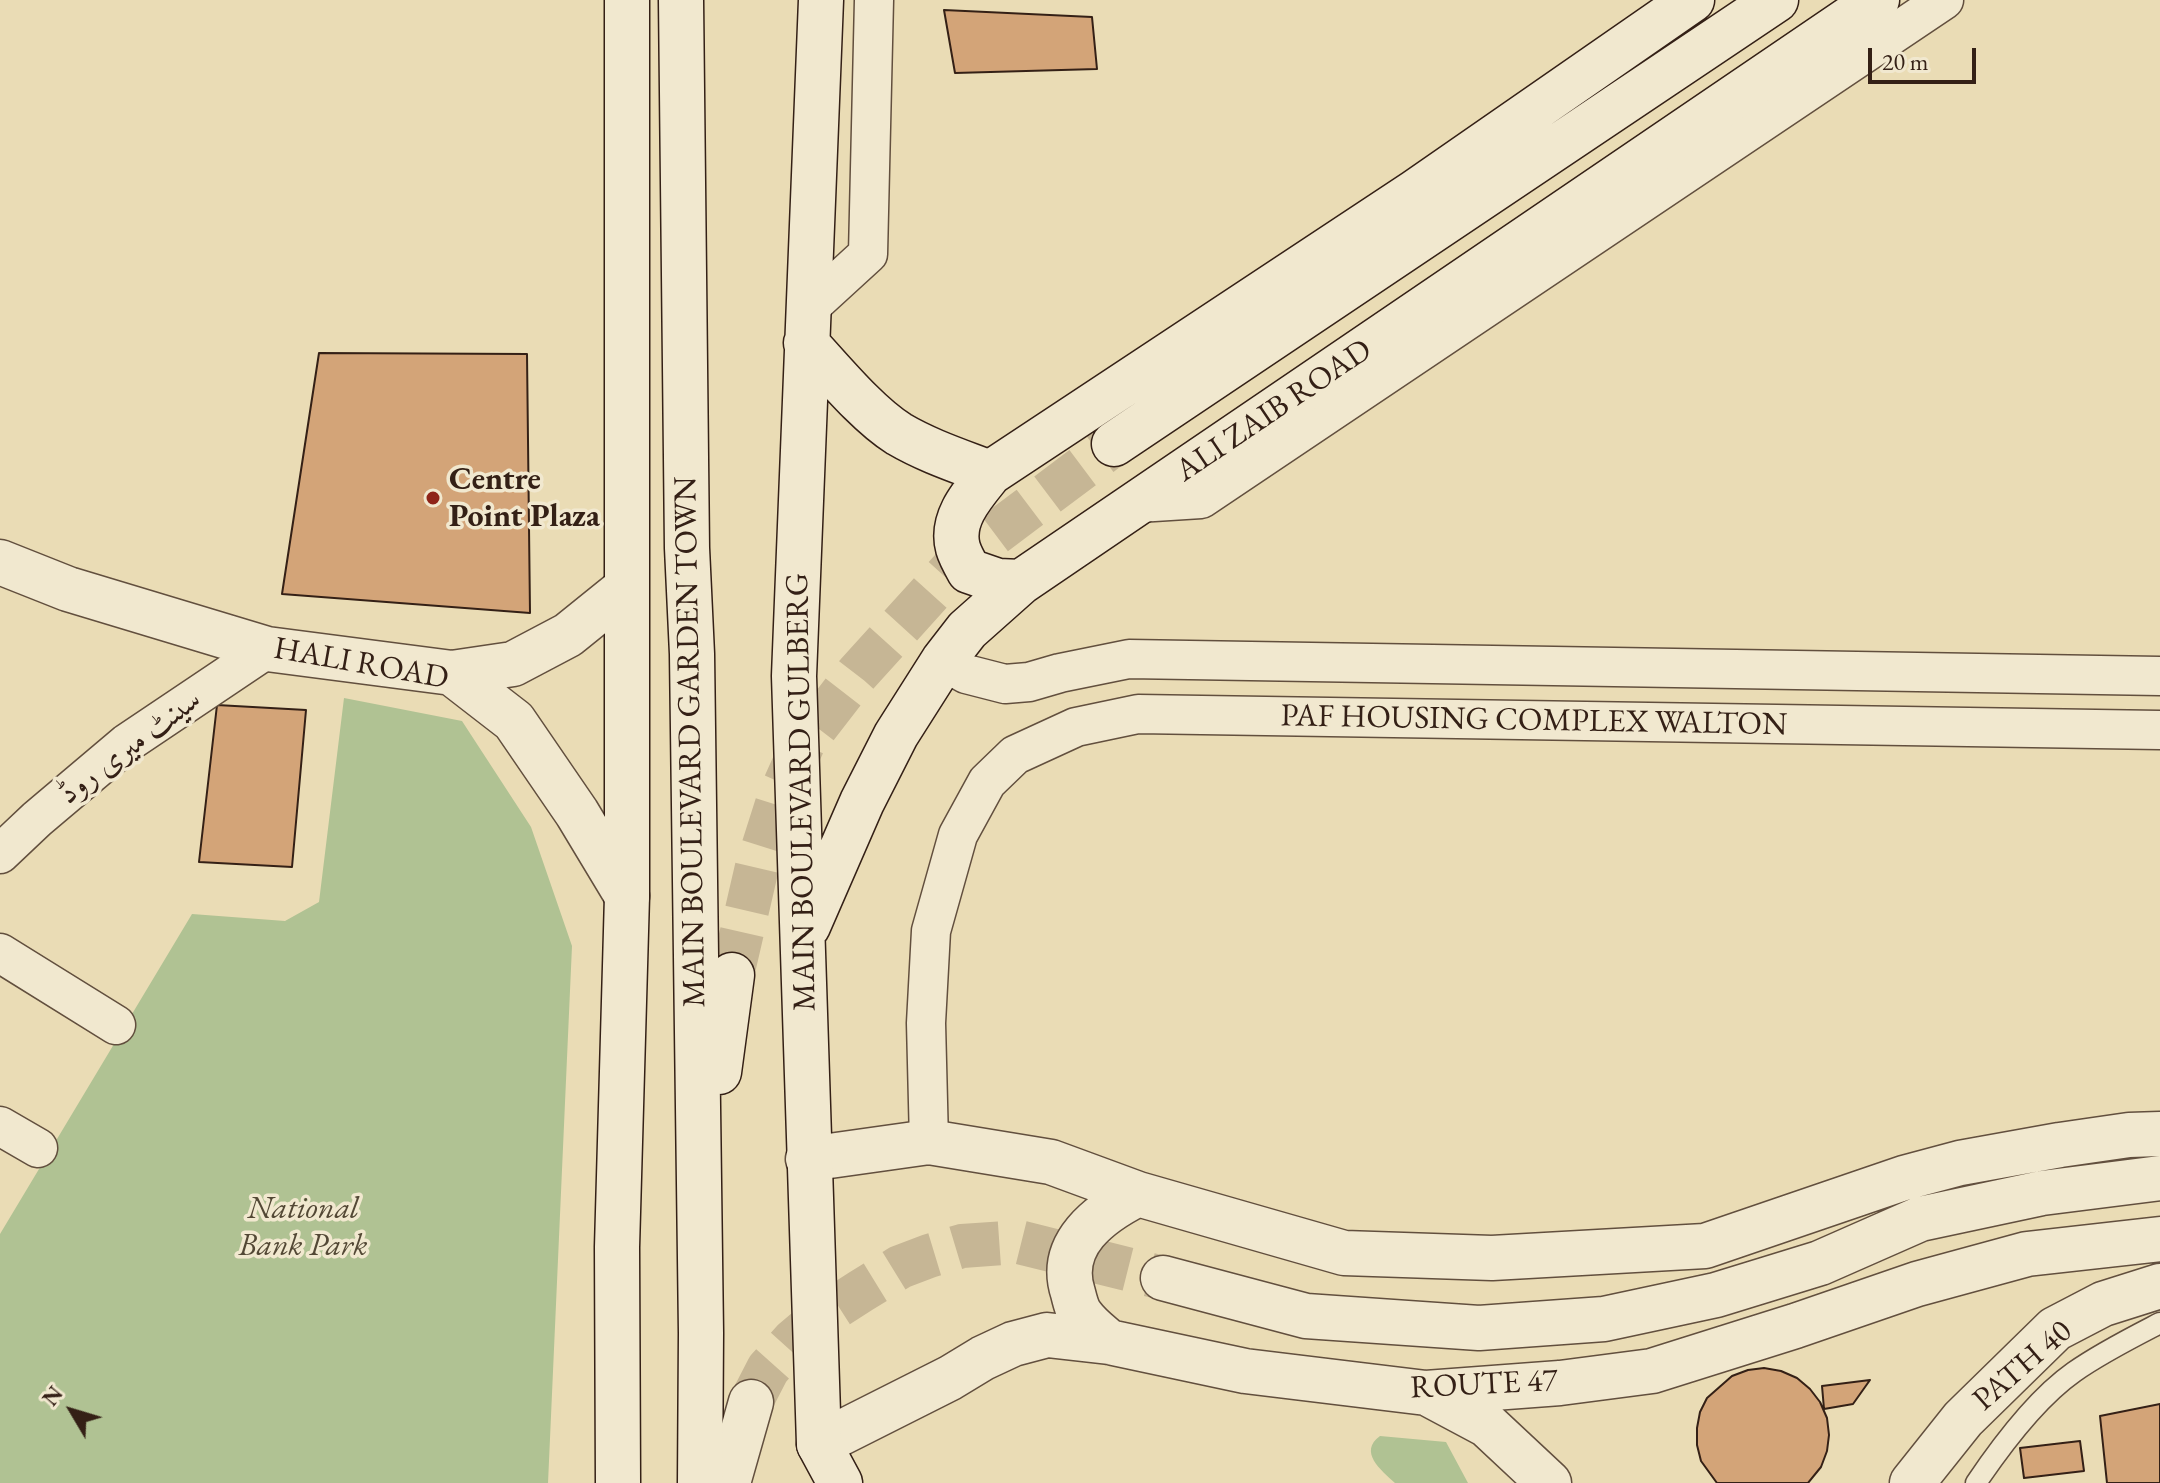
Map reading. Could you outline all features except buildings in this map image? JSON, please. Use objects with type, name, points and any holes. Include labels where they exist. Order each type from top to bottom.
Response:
[{"type":"main road","points":[[618,1483],[617,1247],[627,896],[627,0]]},
{"type":"main road","name":"MAIN BOULEVARD GARDEN TOWN","points":[[681,0],[701,1333],[700,1483]]},
{"type":"main road","name":"MAIN BOULEVARD GULBERG","points":[[821,0],[794,676],[819,1444],[840,1483]]},
{"type":"main road","points":[[1021,582],[998,581],[969,571],[957,546],[958,522],[970,499],[990,473],[1415,192],[1692,0]]},
{"type":"main road","points":[[1114,444],[1776,0]]},
{"type":"main road","name":"ALI ZAIB ROAD","points":[[802,940],[862,802],[896,735],[943,661],[967,630],[1021,582],[1877,0]]},
{"type":"main road","points":[[808,326],[850,390],[896,432],[929,450],[990,473]]},
{"type":"main road","name":"HALI ROAD","points":[[0,562],[68,589],[267,649],[452,673],[514,721],[577,813],[627,896]]},
{"type":"main road","points":[[452,673],[513,664],[568,635],[625,589]]},
{"type":"main road","points":[[701,1333],[717,1087],[732,975]]},
{"type":"main road","points":[[808,1159],[929,1142],[1051,1162],[1138,1194],[1344,1253],[1492,1258],[1705,1246],[1904,1178],[1960,1163],[2060,1145],[2160,1134]]},
{"type":"main road","points":[[1163,1278],[1306,1316],[1479,1328],[1604,1319],[1716,1295],[1820,1263],[1920,1219],[2042,1193],[2160,1178]]},
{"type":"main road","points":[[1109,1342],[1079,1314],[1070,1285],[1070,1261],[1084,1231],[1109,1208],[1138,1194]]},
{"type":"main road","name":"ROUTE 47","points":[[819,1444],[1013,1344],[1047,1335],[1109,1342],[1245,1371],[1426,1393],[1560,1383],[1652,1371],[1917,1284],[2027,1254],[2160,1239]]},
{"type":"main road","name":"PATH 40","points":[[1912,1483],[1963,1419],[2055,1329],[2103,1304],[2160,1286]]},
{"type":"main road","points":[[1426,1393],[1487,1425],[1549,1483]]},
{"type":"main road","points":[[728,1483],[751,1402]]},
{"type":"main road","points":[[801,1483],[819,1444]]},
{"type":"street","points":[[808,326],[868,254],[874,0]]},
{"type":"street","points":[[1138,503],[1201,499],[1944,0]]},
{"type":"street","name":"سینٹ میری روڈ","points":[[0,854],[127,743],[267,649]]},
{"type":"street","name":"PAF HOUSING COMPLEX WALTON","points":[[943,661],[966,674],[1005,684],[1029,682],[1129,659],[2160,676]]},
{"type":"street","name":"PAF HOUSING COMPLEX WALTON","points":[[929,1142],[926,1023],[931,931],[958,835],[987,782],[1015,755],[1076,727],[1138,714],[2160,730]]},
{"type":"street","points":[[0,953],[116,1025]]},
{"type":"street","points":[[0,1126],[38,1148]]},
{"type":"lane","points":[[1976,1483],[1995,1454],[2072,1373],[2160,1323]]},
{"type":"green space","name":"National Bank Park","points":[[344,698],[462,721],[531,827],[572,946],[548,1483],[0,1483],[0,1234],[192,914],[285,921],[319,902]]},
{"type":"green space","points":[[1380,1436],[1446,1442],[1468,1483],[1395,1483],[1378,1467],[1371,1454],[1374,1442]]},
{"type":"tunnel","points":[[732,975],[757,867],[779,798],[803,744],[857,674],[961,559],[1114,444]]},
{"type":"tunnel","points":[[751,1402],[768,1369],[794,1340],[825,1314],[900,1267],[962,1246],[1019,1242],[1163,1278]]},
{"type":"place","name":"Centre Point Plaza","points":[[433,498]]}]
